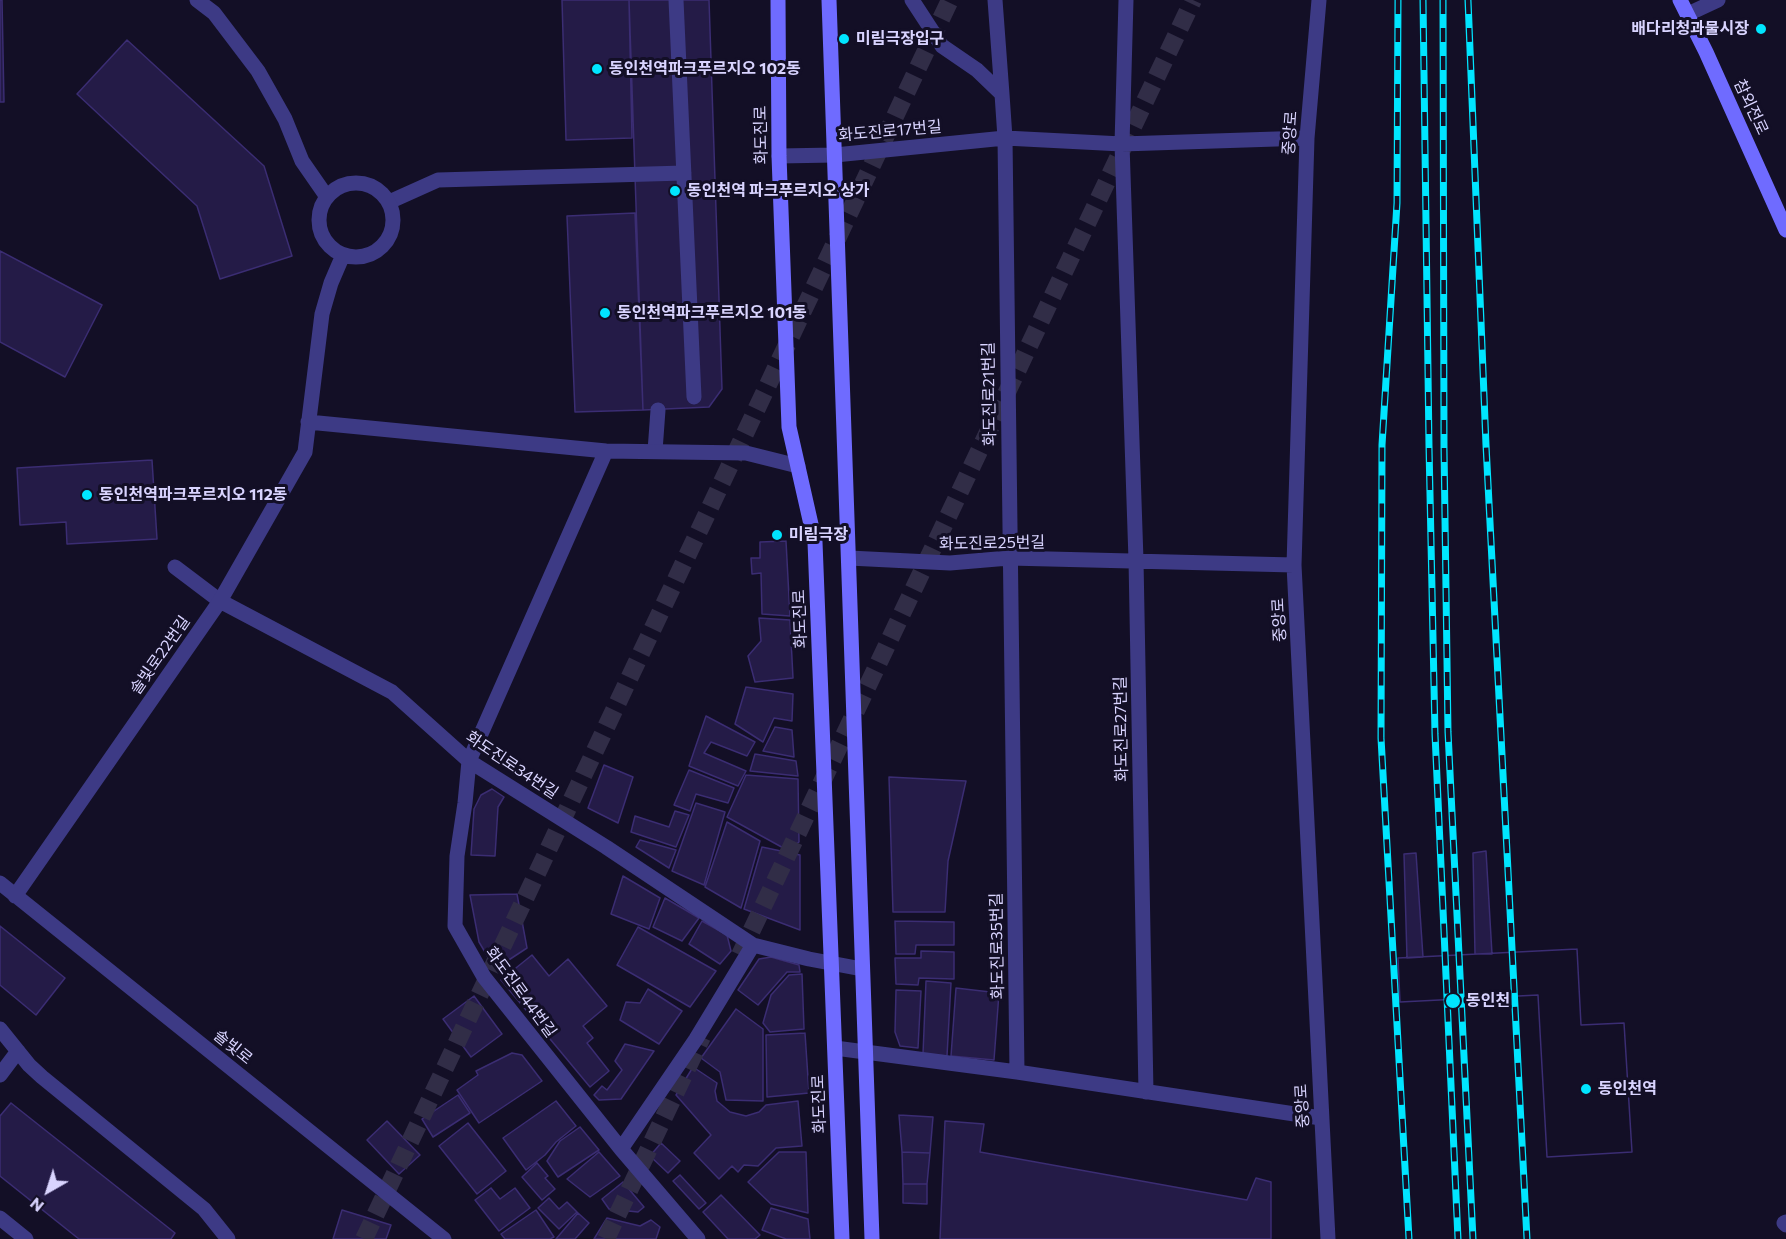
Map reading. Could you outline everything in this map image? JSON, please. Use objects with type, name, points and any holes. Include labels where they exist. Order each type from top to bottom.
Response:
[{"type":"street","points":[[197,0],[214,13],[258,71],[285,119],[302,161],[327,197]]},
{"type":"street","points":[[676,0],[694,397]]},
{"type":"street","name":"화도진로","points":[[778,0],[779,156],[789,427],[815,542],[842,1239]]},
{"type":"street","points":[[829,0],[872,1239]]},
{"type":"street","points":[[912,0],[942,46],[977,70],[1002,94]]},
{"type":"street","points":[[995,0],[1005,138]]},
{"type":"street","points":[[1125,0],[1122,144],[1136,560]]},
{"type":"street","name":"중앙로","points":[[1319,0],[1307,138],[1294,565],[1320,1118],[1328,1239]]},
{"type":"street","name":"참외전로","points":[[1680,0],[1786,230]]},
{"type":"street","points":[[1688,14],[1718,0]]},
{"type":"street","name":"화도진로17번길","points":[[779,156],[835,155],[1005,138],[1122,144],[1307,138]]},
{"type":"street","name":"화도진로21번길","points":[[1005,138],[1013,818]]},
{"type":"street","points":[[389,202],[438,180],[684,173]]},
{"type":"street","points":[[346,184],[370,185],[381,192],[389,202],[393,214],[393,227],[388,239],[380,249],[369,255],[356,257],[343,255],[325,241],[320,230],[321,207],[336,188],[346,184]]},
{"type":"street","name":"솔빛로22번길","points":[[15,896],[220,601],[305,452],[322,314],[331,283],[343,255]]},
{"type":"street","points":[[655,451],[658,410]]},
{"type":"street","points":[[308,422],[606,451],[746,453],[798,466]]},
{"type":"street","name":"화도진로44번길","points":[[606,451],[469,761],[456,856],[455,926],[484,977],[693,1237]]},
{"type":"street","name":"화도진로25번길","points":[[849,558],[950,563],[1009,558],[1294,565]]},
{"type":"street","name":"화도진로27번길","points":[[1136,560],[1146,1092]]},
{"type":"street","name":"화도진로34번길","points":[[175,567],[220,601],[393,692],[469,761],[606,847],[753,945],[862,969]]},
{"type":"street","name":"화도진로35번길","points":[[1013,818],[1017,1072]]},
{"type":"street","name":"솔빛로","points":[[0,883],[444,1239]]},
{"type":"street","points":[[621,1149],[696,1039],[753,945]]},
{"type":"street","points":[[0,1029],[42,1077],[204,1209],[228,1239]]},
{"type":"street","points":[[835,1048],[1017,1072],[1320,1118]]},
{"type":"street","points":[[0,1075],[18,1051]]},
{"type":"street","points":[[0,1218],[26,1239]]},
{"type":"building","points":[[0,0],[2,0],[4,102],[0,102]]},
{"type":"building","name":"동인천역파크푸르지오 102동","points":[[562,0],[629,0],[632,138],[566,140]]},
{"type":"building","name":"동인천역 파크푸르지오 상가","points":[[629,0],[709,0],[722,389],[709,407],[643,410]]},
{"type":"building","points":[[127,40],[264,166],[292,256],[220,279],[197,206],[77,94]]},
{"type":"building","name":"동인천역파크푸르지오 101동","points":[[635,213],[643,410],[575,412],[567,216]]},
{"type":"building","points":[[0,251],[102,305],[65,377],[0,342]]},
{"type":"building","name":"동인천역파크푸르지오 112동","points":[[152,460],[157,539],[67,544],[66,522],[20,525],[17,468]]},
{"type":"building","points":[[786,541],[790,616],[762,614],[761,573],[752,574],[751,558],[760,558],[760,542]]},
{"type":"building","points":[[759,618],[790,620],[793,678],[755,682],[748,656],[761,641]]},
{"type":"building","points":[[746,687],[793,694],[792,721],[774,718],[763,742],[735,724]]},
{"type":"building","points":[[706,716],[755,742],[747,756],[711,742],[704,753],[746,771],[738,786],[689,766]]},
{"type":"building","points":[[775,727],[792,730],[794,757],[763,751]]},
{"type":"building","points":[[755,754],[796,761],[798,776],[750,771]]},
{"type":"building","points":[[604,765],[633,777],[618,823],[588,808]]},
{"type":"building","points":[[689,770],[734,788],[728,803],[696,794],[690,811],[674,805]]},
{"type":"building","points":[[746,775],[798,779],[799,842],[787,850],[727,817]]},
{"type":"building","points":[[889,777],[966,781],[948,861],[945,912],[893,912]]},
{"type":"building","points":[[492,789],[504,797],[498,807],[495,856],[471,855],[474,809],[481,795]]},
{"type":"building","points":[[696,803],[725,812],[704,885],[672,871]]},
{"type":"building","points":[[675,811],[689,815],[676,847],[631,832],[635,816],[669,827]]},
{"type":"building","points":[[727,822],[760,841],[741,908],[705,887]]},
{"type":"building","points":[[640,840],[676,850],[669,868],[636,847]]},
{"type":"building","points":[[762,847],[800,855],[800,930],[744,909]]},
{"type":"building","points":[[1486,851],[1492,954],[1475,954],[1473,853]]},
{"type":"building","points":[[1416,853],[1423,957],[1407,958],[1404,854]]},
{"type":"building","points":[[623,876],[660,898],[649,929],[611,914]]},
{"type":"building","points":[[517,894],[527,948],[495,969],[479,942],[470,895]]},
{"type":"building","points":[[665,898],[699,918],[682,941],[653,927]]},
{"type":"building","points":[[702,921],[727,935],[731,951],[720,964],[689,944]]},
{"type":"building","points":[[895,921],[954,922],[954,945],[916,945],[915,954],[896,954]]},
{"type":"building","points":[[0,926],[65,978],[36,1015],[0,985]]},
{"type":"building","points":[[638,927],[716,971],[690,1007],[617,965]]},
{"type":"building","name":"동인천역","points":[[1577,949],[1581,1025],[1624,1023],[1632,1152],[1547,1157],[1538,995],[1400,1002],[1398,958]]},
{"type":"building","name":"동인천역","points":[[1577,949],[1581,1025],[1624,1023],[1632,1152],[1547,1157],[1538,995],[1400,1002],[1398,958]]},
{"type":"building","points":[[921,951],[954,952],[954,979],[919,978],[918,985],[896,984],[895,958],[921,958]]},
{"type":"building","points":[[532,955],[549,976],[568,959],[607,1006],[583,1026],[593,1038],[587,1043],[609,1071],[590,1087],[501,980]]},
{"type":"building","points":[[771,957],[799,965],[800,972],[787,972],[758,1005],[738,990],[759,959]]},
{"type":"building","points":[[802,974],[804,1029],[770,1032],[763,1023],[771,995],[789,975]]},
{"type":"building","points":[[926,981],[951,983],[947,1056],[923,1054]]},
{"type":"building","points":[[956,988],[999,993],[994,1060],[951,1056]]},
{"type":"building","points":[[648,989],[682,1011],[659,1044],[620,1020],[626,1002],[640,1003]]},
{"type":"building","points":[[896,990],[921,991],[918,1048],[900,1046],[895,1032]]},
{"type":"building","points":[[474,996],[502,1034],[471,1057],[443,1019]]},
{"type":"building","points":[[736,1009],[763,1029],[763,1101],[726,1100],[720,1072],[701,1058]]},
{"type":"building","points":[[805,1033],[809,1093],[767,1097],[766,1035]]},
{"type":"building","points":[[625,1044],[654,1051],[621,1099],[599,1100],[594,1095],[602,1086],[607,1090],[622,1070],[615,1061]]},
{"type":"building","points":[[512,1053],[522,1055],[542,1081],[479,1123],[457,1090],[478,1075],[476,1071]]},
{"type":"building","points":[[693,1067],[717,1083],[715,1091],[717,1101],[730,1112],[746,1116],[759,1112],[766,1105],[798,1101],[802,1146],[776,1148],[758,1166],[744,1165],[738,1172],[732,1166],[719,1179],[694,1153],[711,1135],[676,1095]]},
{"type":"building","points":[[458,1095],[470,1113],[433,1137],[422,1119]]},
{"type":"building","points":[[556,1101],[576,1126],[526,1170],[503,1138]]},
{"type":"building","points":[[11,1103],[175,1233],[171,1239],[79,1239],[0,1176],[0,1116]]},
{"type":"building","points":[[899,1115],[933,1117],[930,1153],[902,1152]]},
{"type":"building","points":[[387,1121],[420,1155],[399,1174],[367,1140]]},
{"type":"building","points":[[945,1121],[984,1124],[980,1152],[1247,1200],[1256,1178],[1271,1182],[1271,1239],[940,1239]]},
{"type":"building","points":[[468,1123],[506,1171],[477,1194],[439,1146]]},
{"type":"building","points":[[580,1127],[599,1150],[558,1177],[547,1161],[560,1141]]},
{"type":"building","points":[[661,1143],[680,1161],[668,1173],[650,1156]]},
{"type":"building","points":[[599,1152],[620,1176],[590,1197],[567,1179]]},
{"type":"building","points":[[779,1152],[806,1152],[808,1213],[771,1204],[748,1182]]},
{"type":"building","points":[[902,1152],[930,1153],[927,1184],[903,1184]]},
{"type":"building","points":[[537,1163],[548,1176],[545,1178],[555,1189],[542,1200],[522,1177]]},
{"type":"building","points":[[680,1175],[706,1203],[699,1209],[673,1181]]},
{"type":"building","points":[[623,1182],[644,1207],[638,1212],[609,1209],[602,1199]]},
{"type":"building","points":[[903,1184],[927,1184],[927,1204],[903,1203]]},
{"type":"building","points":[[491,1188],[500,1199],[515,1188],[530,1208],[499,1231],[475,1200]]},
{"type":"building","points":[[721,1195],[760,1235],[755,1239],[728,1239],[703,1212]]},
{"type":"building","points":[[549,1198],[559,1209],[567,1202],[577,1212],[559,1229],[538,1208]]},
{"type":"building","points":[[771,1208],[808,1219],[810,1239],[786,1239],[762,1230]]},
{"type":"building","points":[[342,1210],[391,1225],[386,1239],[333,1239]]},
{"type":"building","points":[[536,1210],[554,1237],[550,1239],[505,1239],[501,1234]]},
{"type":"building","points":[[578,1213],[589,1223],[575,1239],[556,1239]]},
{"type":"building","points":[[607,1218],[640,1226],[651,1220],[660,1227],[656,1239],[594,1239]]},
{"type":"tunnel","points":[[364,1239],[950,0]]},
{"type":"tunnel","points":[[740,955],[1193,0]]},
{"type":"tunnel","points":[[606,1239],[702,1037]]},
{"type":"railway","points":[[1398,0],[1397,203],[1382,445],[1381,738],[1409,1239]]},
{"type":"railway","points":[[1423,0],[1435,734],[1458,1239]]},
{"type":"railway","points":[[1443,0],[1444,448],[1448,732],[1473,1239]]},
{"type":"railway","points":[[1468,0],[1486,445],[1527,1239]]},
{"type":"place","name":"배다리청과물시장","points":[[1761,29]]},
{"type":"place","name":"미림극장입구","points":[[844,39]]},
{"type":"place","name":"동인천역파크푸르지오 102동","points":[[597,69]]},
{"type":"place","name":"동인천역 파크푸르지오 상가","points":[[675,191]]},
{"type":"place","name":"동인천역파크푸르지오 101동","points":[[605,313]]},
{"type":"place","name":"동인천역파크푸르지오 112동","points":[[87,495]]},
{"type":"place","name":"미림극장","points":[[777,535]]},
{"type":"place","name":"동인천","points":[[1453,1001]]},
{"type":"place","name":"동인천역","points":[[1586,1089]]}]
